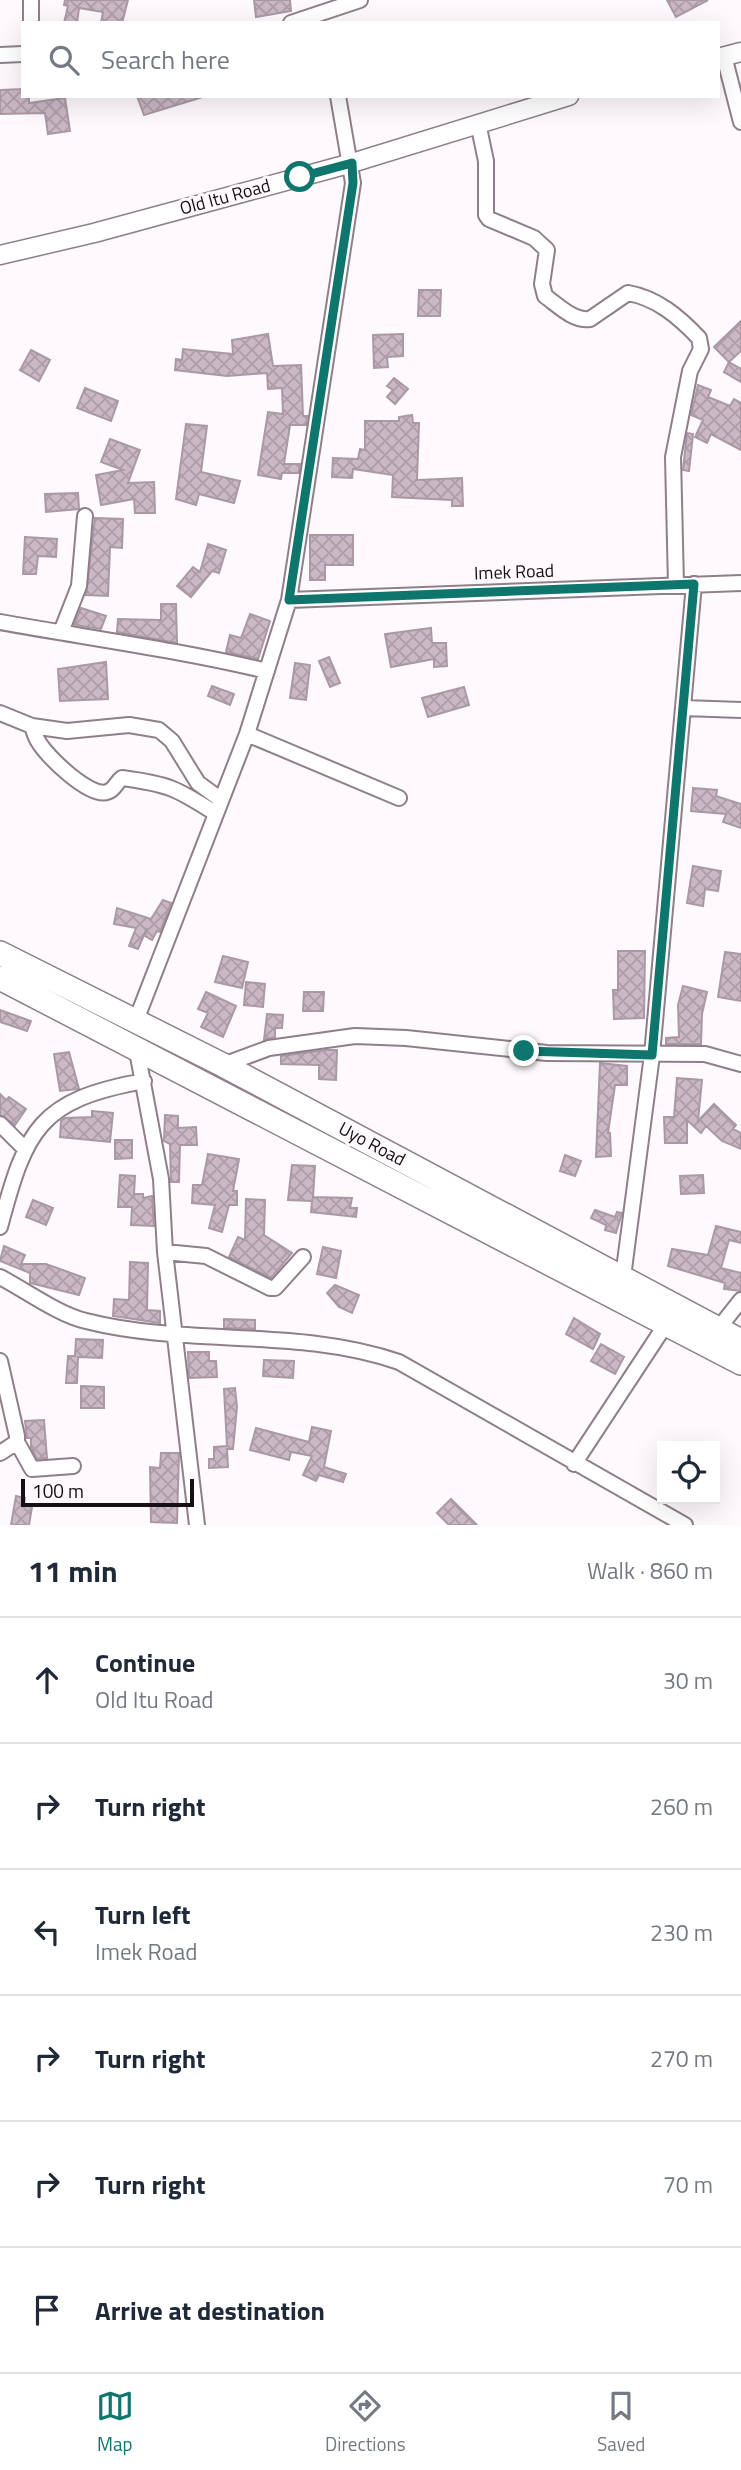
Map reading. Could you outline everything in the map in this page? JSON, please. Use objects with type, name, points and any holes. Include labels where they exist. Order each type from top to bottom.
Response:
[{"type":"highway","name":"Uyo Road","points":[[0,953],[223,1065],[623,1277],[733,1314],[741,1341]]},
{"type":"highway","name":"Uyo Road","points":[[0,978],[741,1363]]},
{"type":"street","points":[[31,0],[31,21]]},
{"type":"street","points":[[297,21],[360,0]]},
{"type":"street","points":[[0,55],[21,54]]},
{"type":"street","points":[[728,55],[741,122]]},
{"type":"street","points":[[135,1023],[247,734],[289,600],[353,183],[352,163],[338,98]]},
{"type":"street","name":"Old Itu Road","points":[[0,255],[94,233],[352,163],[562,98]]},
{"type":"street","points":[[478,123],[486,161],[486,215],[489,219],[534,238],[547,250],[542,284],[545,296],[583,320],[590,319],[628,293],[639,295],[666,308],[699,338],[701,349],[690,371],[673,457],[676,585]]},
{"type":"street","points":[[61,632],[79,586],[85,516]]},
{"type":"street","name":"Imek Road","points":[[289,600],[741,583]]},
{"type":"street","points":[[623,1277],[652,1055],[694,584]]},
{"type":"street","points":[[0,622],[125,645],[193,653],[267,671]]},
{"type":"street","points":[[684,708],[741,710]]},
{"type":"street","points":[[0,713],[32,726],[67,732],[128,725],[159,730],[172,741],[198,783],[217,806]]},
{"type":"street","points":[[32,726],[37,741],[53,758],[95,792],[104,793],[114,788],[122,778],[162,783],[217,806]]},
{"type":"street","points":[[247,734],[399,798]]},
{"type":"street","points":[[223,1065],[269,1048],[355,1036],[406,1038],[547,1053],[705,1054],[741,1064]]},
{"type":"street","points":[[137,1051],[161,1179],[164,1252],[197,1525]]},
{"type":"street","points":[[0,1227],[24,1148],[41,1125],[76,1098],[144,1081]]},
{"type":"street","points":[[0,1124],[24,1148]]},
{"type":"street","points":[[164,1252],[206,1256],[270,1288],[275,1288],[303,1257]]},
{"type":"street","points":[[0,1277],[83,1321],[175,1337],[299,1342],[373,1353],[399,1362],[574,1464],[657,1518],[685,1525]]},
{"type":"street","points":[[574,1464],[666,1324]]},
{"type":"street","points":[[0,1361],[17,1442],[32,1469],[73,1466]]},
{"type":"street","points":[[0,1453],[17,1442]]},
{"type":"building","points":[[65,0],[128,0],[123,21],[101,21],[103,12],[79,8],[77,21],[64,21],[68,6],[64,5]]},
{"type":"building","points":[[254,0],[290,0],[291,11],[256,17]]},
{"type":"building","points":[[667,0],[708,0],[676,17]]},
{"type":"building","points":[[21,89],[21,98],[29,98],[29,103],[65,98],[70,131],[48,134],[45,113],[0,114],[0,90]]},
{"type":"building","points":[[138,98],[200,98],[144,115]]},
{"type":"building","points":[[419,290],[441,290],[440,316],[418,316]]},
{"type":"building","points":[[741,321],[741,351],[729,362],[714,347]]},
{"type":"building","points":[[268,334],[273,366],[301,365],[303,416],[307,416],[306,425],[290,425],[284,464],[300,464],[299,473],[282,473],[281,479],[258,475],[268,412],[283,414],[282,388],[268,389],[267,373],[227,376],[175,370],[176,359],[182,360],[183,349],[233,354],[232,340]]},
{"type":"building","points":[[403,334],[403,356],[387,357],[388,367],[374,368],[373,335]]},
{"type":"building","points":[[31,350],[50,360],[39,381],[20,370]]},
{"type":"building","points":[[729,362],[741,369],[741,382],[724,372]]},
{"type":"building","points":[[394,378],[408,389],[395,404],[387,397],[393,390],[387,386]]},
{"type":"building","points":[[698,385],[711,390],[708,397],[730,406],[734,399],[741,403],[741,450],[711,434],[707,443],[695,437],[703,420],[691,415]]},
{"type":"building","points":[[85,388],[118,401],[111,421],[77,408]]},
{"type":"building","points":[[412,415],[413,423],[419,423],[417,480],[462,478],[463,506],[452,506],[452,500],[392,497],[393,475],[353,469],[352,478],[332,477],[333,458],[358,459],[360,449],[365,450],[365,421],[399,421],[399,417]]},
{"type":"building","points":[[186,424],[207,426],[201,472],[240,481],[234,503],[199,494],[196,505],[176,499]]},
{"type":"building","points":[[687,433],[693,434],[689,471],[683,470]]},
{"type":"building","points":[[110,439],[140,450],[128,483],[154,482],[155,513],[135,513],[134,499],[101,505],[96,475],[123,470],[101,462]]},
{"type":"building","points":[[78,493],[79,509],[46,512],[45,494]]},
{"type":"building","points":[[95,518],[123,519],[122,548],[110,547],[108,596],[86,595]]},
{"type":"building","points":[[310,535],[353,535],[353,565],[325,565],[325,580],[310,580]]},
{"type":"building","points":[[25,537],[57,539],[56,557],[38,556],[36,574],[23,574]]},
{"type":"building","points":[[208,544],[226,550],[219,573],[212,571],[191,597],[177,586],[193,567],[200,572]]},
{"type":"building","points":[[161,604],[176,604],[177,643],[117,632],[118,619],[161,620]]},
{"type":"building","points":[[81,608],[106,616],[101,629],[74,625]]},
{"type":"building","points":[[250,614],[270,621],[258,659],[226,652],[230,635],[241,638]]},
{"type":"building","points":[[431,628],[432,643],[446,643],[447,666],[434,667],[434,659],[391,667],[385,634]]},
{"type":"building","points":[[329,657],[340,683],[330,687],[319,661]]},
{"type":"building","points":[[106,662],[108,699],[60,701],[58,669]]},
{"type":"building","points":[[295,663],[310,665],[306,700],[290,698]]},
{"type":"building","points":[[212,686],[234,694],[230,705],[208,696]]},
{"type":"building","points":[[464,687],[469,705],[428,717],[422,698]]},
{"type":"building","points":[[693,788],[717,790],[716,796],[741,804],[741,828],[723,822],[726,814],[691,811]]},
{"type":"building","points":[[693,866],[721,871],[718,891],[705,889],[703,906],[687,903]]},
{"type":"building","points":[[163,900],[171,903],[160,932],[157,931],[152,940],[145,936],[147,928],[138,949],[129,946],[136,928],[114,924],[117,908],[151,919]]},
{"type":"building","points":[[618,951],[645,951],[644,1018],[614,1019],[613,990],[618,990]]},
{"type":"building","points":[[725,952],[741,954],[741,1001],[718,997]]},
{"type":"building","points":[[223,956],[248,962],[242,988],[215,982]]},
{"type":"building","points":[[246,982],[265,984],[263,1007],[244,1005]]},
{"type":"building","points":[[683,986],[707,992],[702,1014],[701,1044],[666,1044],[666,1038],[679,1037],[678,1005]]},
{"type":"building","points":[[206,992],[236,1006],[223,1037],[201,1027],[208,1013],[198,1009]]},
{"type":"building","points":[[304,992],[324,992],[323,1011],[303,1011]]},
{"type":"building","points":[[0,1010],[31,1021],[27,1031],[0,1022]]},
{"type":"building","points":[[267,1014],[283,1015],[282,1028],[275,1028],[275,1037],[264,1040]]},
{"type":"building","points":[[337,1050],[336,1080],[319,1079],[319,1065],[281,1064],[281,1056]]},
{"type":"building","points":[[69,1052],[79,1089],[60,1091],[54,1054]]},
{"type":"building","points":[[600,1063],[627,1066],[627,1085],[615,1085],[608,1133],[611,1156],[596,1157]]},
{"type":"building","points":[[677,1078],[702,1080],[698,1121],[714,1104],[736,1125],[733,1129],[741,1133],[741,1149],[722,1141],[706,1126],[701,1133],[687,1120],[687,1143],[665,1143],[664,1117],[674,1117]]},
{"type":"building","points":[[0,1094],[6,1100],[9,1097],[26,1109],[15,1125],[0,1115]]},
{"type":"building","points":[[92,1111],[113,1113],[110,1142],[60,1137],[61,1121],[65,1118],[92,1117]]},
{"type":"building","points":[[165,1115],[178,1116],[178,1128],[196,1127],[197,1145],[180,1145],[179,1182],[171,1182],[170,1144],[164,1141]]},
{"type":"building","points":[[115,1140],[132,1140],[132,1158],[115,1159]]},
{"type":"building","points":[[208,1154],[239,1159],[233,1191],[237,1191],[237,1205],[229,1205],[222,1232],[209,1228],[215,1205],[192,1203],[193,1185],[202,1185]]},
{"type":"building","points":[[565,1155],[581,1161],[575,1176],[560,1171]]},
{"type":"building","points":[[292,1165],[315,1166],[313,1197],[352,1198],[350,1208],[357,1208],[356,1217],[311,1212],[312,1201],[288,1200]]},
{"type":"building","points":[[120,1175],[135,1176],[134,1194],[143,1194],[143,1198],[152,1196],[154,1226],[131,1225],[132,1207],[118,1207]]},
{"type":"building","points":[[703,1175],[704,1193],[681,1194],[680,1176]]},
{"type":"building","points":[[246,1199],[265,1200],[264,1235],[292,1253],[271,1278],[229,1257],[238,1237],[245,1240]]},
{"type":"building","points":[[33,1200],[53,1208],[46,1225],[26,1217]]},
{"type":"building","points":[[595,1210],[615,1217],[617,1212],[622,1213],[616,1233],[605,1230],[606,1225],[591,1218]]},
{"type":"building","points":[[716,1226],[741,1232],[741,1243],[729,1240],[721,1268],[741,1273],[741,1291],[724,1289],[725,1283],[668,1266],[672,1249],[708,1255]]},
{"type":"building","points":[[4,1246],[25,1255],[21,1264],[46,1264],[85,1278],[79,1295],[30,1283],[30,1273],[0,1261]]},
{"type":"building","points":[[323,1247],[341,1251],[336,1278],[317,1274]]},
{"type":"building","points":[[130,1262],[148,1263],[147,1310],[160,1311],[160,1323],[113,1316],[114,1299],[129,1300]]},
{"type":"building","points":[[335,1285],[359,1295],[352,1313],[339,1307],[327,1293]]},
{"type":"building","points":[[574,1318],[600,1334],[593,1349],[566,1334]]},
{"type":"building","points":[[224,1319],[255,1320],[255,1329],[224,1328]]},
{"type":"building","points":[[76,1339],[103,1340],[102,1358],[78,1357],[77,1383],[66,1383],[68,1356],[75,1356]]},
{"type":"building","points":[[601,1344],[624,1357],[615,1374],[591,1361]]},
{"type":"building","points":[[188,1352],[209,1352],[209,1361],[216,1361],[217,1377],[189,1378]]},
{"type":"building","points":[[264,1360],[294,1361],[293,1378],[263,1376]]},
{"type":"building","points":[[81,1386],[104,1387],[104,1408],[81,1408]]},
{"type":"building","points":[[235,1388],[237,1407],[233,1449],[227,1449],[228,1467],[209,1468],[209,1459],[214,1459],[214,1447],[227,1446],[224,1389]]},
{"type":"building","points":[[44,1420],[47,1458],[37,1459],[31,1447],[31,1438],[27,1438],[25,1421]]},
{"type":"building","points":[[312,1427],[331,1431],[324,1467],[346,1474],[343,1482],[319,1475],[316,1481],[303,1475],[312,1456],[291,1452],[289,1460],[250,1450],[256,1428],[309,1442]]},
{"type":"building","points":[[161,1453],[179,1453],[177,1523],[151,1522],[150,1467],[160,1468]]},
{"type":"building","points":[[16,1496],[25,1498],[24,1505],[32,1507],[29,1525],[11,1525]]},
{"type":"building","points":[[451,1499],[477,1525],[449,1525],[437,1513]]},
{"type":"route","points":[[300,177],[352,163],[353,183],[289,600],[694,584],[652,1055],[524,1051]]}]
